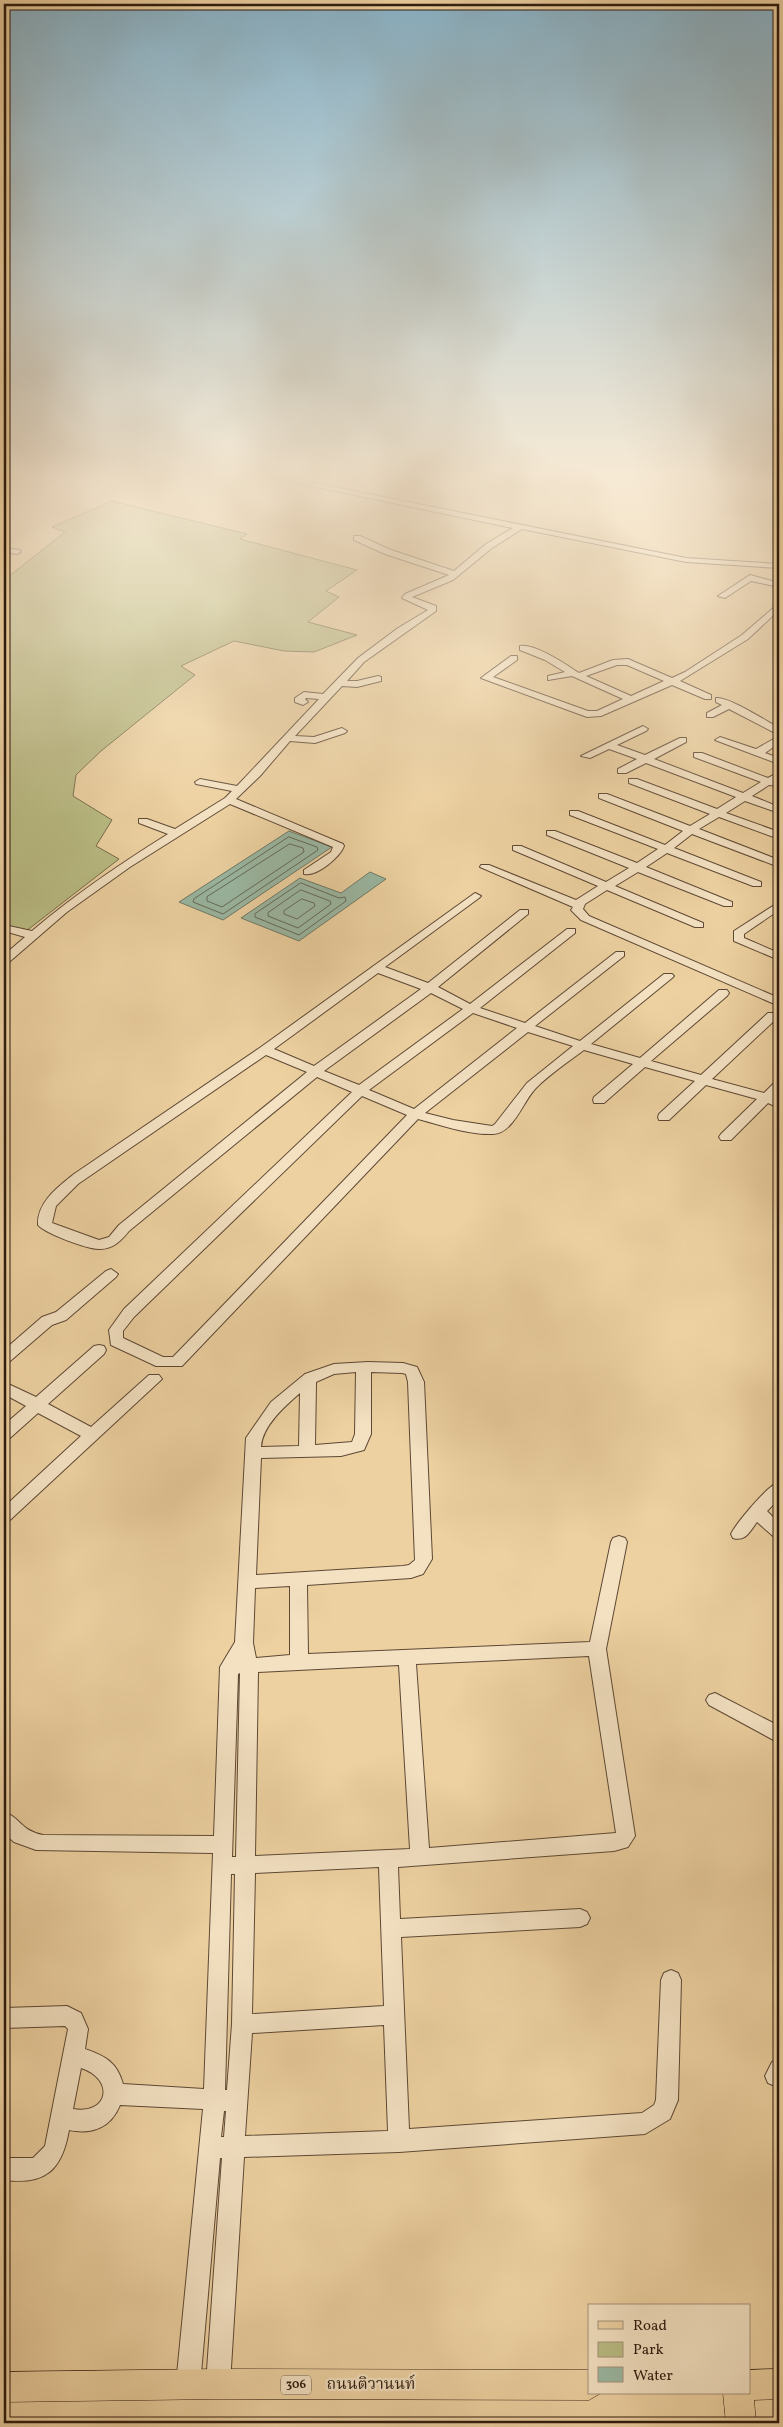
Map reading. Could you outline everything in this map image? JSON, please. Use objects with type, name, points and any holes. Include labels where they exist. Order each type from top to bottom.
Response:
[{"type":"main road","name":"ถนนติวานนท์","points":[[4,2387],[218,2384],[588,2385]]},
{"type":"main road","points":[[750,2385],[779,2384]]},
{"type":"main road","points":[[738,2394],[741,2423]]},
{"type":"street","points":[[4,961],[71,904],[126,866],[230,800],[286,738],[368,654],[401,630],[432,612],[433,608],[406,598],[420,591]]},
{"type":"street","points":[[722,596],[729,591]]},
{"type":"street","points":[[514,658],[486,678],[587,714],[600,714],[673,682],[745,637],[776,615],[779,606]]},
{"type":"street","points":[[523,648],[548,658],[575,675],[632,700]]},
{"type":"street","points":[[551,678],[575,675],[625,661],[708,697]]},
{"type":"street","points":[[339,683],[357,684],[378,679]]},
{"type":"street","points":[[303,702],[298,700],[304,694],[326,697]]},
{"type":"street","points":[[720,700],[779,732]]},
{"type":"street","points":[[576,703],[600,714]]},
{"type":"street","points":[[710,715],[730,705]]},
{"type":"street","points":[[586,756],[643,730]]},
{"type":"street","points":[[286,738],[315,740],[342,731]]},
{"type":"street","points":[[757,753],[779,739]]},
{"type":"street","points":[[622,771],[684,740]]},
{"type":"street","points":[[720,740],[779,761]]},
{"type":"street","points":[[610,746],[779,810]]},
{"type":"street","points":[[698,755],[776,781]]},
{"type":"street","points":[[633,781],[779,836]]},
{"type":"street","points":[[578,905],[666,849],[718,813],[776,781]]},
{"type":"street","points":[[200,782],[241,790]]},
{"type":"street","points":[[603,796],[779,864]]},
{"type":"street","points":[[230,800],[339,846],[336,854],[308,872]]},
{"type":"street","points":[[574,813],[757,884]]},
{"type":"street","points":[[143,821],[178,834]]},
{"type":"street","points":[[551,833],[728,904]]},
{"type":"street","points":[[516,848],[699,925]]},
{"type":"street","points":[[485,867],[578,905]]},
{"type":"street","points":[[475,896],[266,1050],[67,1186],[46,1213],[45,1225],[50,1229],[99,1244],[114,1240],[124,1228],[317,1070],[430,988],[524,912]]},
{"type":"street","points":[[578,905],[578,910],[585,918],[779,1002]]},
{"type":"street","points":[[779,905],[738,933],[738,939],[742,942],[779,957]]},
{"type":"street","points":[[4,928],[33,935]]},
{"type":"street","points":[[571,931],[471,1010],[371,1080],[361,1092],[129,1313],[116,1330],[116,1342],[161,1362],[177,1362],[415,1114],[528,1028],[620,954]]},
{"type":"street","points":[[377,968],[430,988],[471,1010],[584,1046],[767,1098],[779,1104]]},
{"type":"street","points":[[266,1050],[317,1070],[361,1092],[415,1114],[475,1128],[493,1130],[500,1127],[532,1086],[584,1046],[668,976]]},
{"type":"street","points":[[599,1100],[723,993]]},
{"type":"street","points":[[664,1117],[772,1016]]},
{"type":"street","points":[[726,1137],[779,1085]]},
{"type":"street","points":[[4,1358],[47,1321],[60,1316],[111,1274]]},
{"type":"street","points":[[4,1434],[99,1350]]},
{"type":"street","points":[[188,2385],[214,2100],[223,1844],[239,1667],[244,1643],[254,1438],[262,1422],[308,1380],[323,1372],[335,1368],[403,1368],[412,1372],[416,1377],[424,1559],[421,1566],[415,1572],[248,1582]]},
{"type":"street","points":[[252,1453],[351,1449],[358,1446],[362,1441],[364,1368]]},
{"type":"street","points":[[4,1516],[154,1379]]},
{"type":"street","points":[[307,1451],[308,1380]]},
{"type":"street","points":[[4,1387],[92,1435]]},
{"type":"street","points":[[739,1534],[756,1511],[768,1503],[779,1488]]},
{"type":"street","points":[[756,1511],[779,1532]]},
{"type":"street","points":[[223,1866],[420,1856],[621,1841],[626,1836],[597,1649],[619,1542]]},
{"type":"street","points":[[298,1578],[299,1662]]},
{"type":"street","points":[[239,1667],[299,1662],[597,1649]]},
{"type":"street","points":[[407,1658],[420,1856]]},
{"type":"street","points":[[218,2384],[238,2101],[247,1865],[239,1667]]},
{"type":"street","points":[[715,1700],[779,1735]]},
{"type":"street","points":[[4,1820],[19,1836],[27,1840],[44,1843],[223,1844]]},
{"type":"street","points":[[388,1858],[399,2141]]},
{"type":"street","points":[[390,1929],[580,1918]]},
{"type":"street","points":[[209,2148],[399,2141],[645,2123],[654,2119],[662,2112],[667,2100],[671,1980]]},
{"type":"street","points":[[242,2024],[393,2015]]},
{"type":"street","points":[[4,2018],[67,2016],[74,2020],[78,2029],[62,2117],[55,2149],[50,2159],[38,2169],[22,2171],[4,2169]]},
{"type":"street","points":[[62,2117],[88,2122],[101,2116],[110,2108],[114,2094],[114,2080],[108,2070],[99,2064],[74,2056]]},
{"type":"street","points":[[114,2094],[238,2101]]},
{"type":"green space","points":[[4,591],[327,591],[339,597],[308,622],[357,635],[314,652],[284,651],[234,641],[181,666],[195,675],[101,751],[76,775],[73,796],[112,820],[96,846],[119,859],[21,935],[4,930]]},
{"type":"water","points":[[289,831],[332,847],[223,920],[179,902]]},
{"type":"water","points":[[370,872],[386,879],[299,941],[241,918],[300,878],[341,893]]}]
